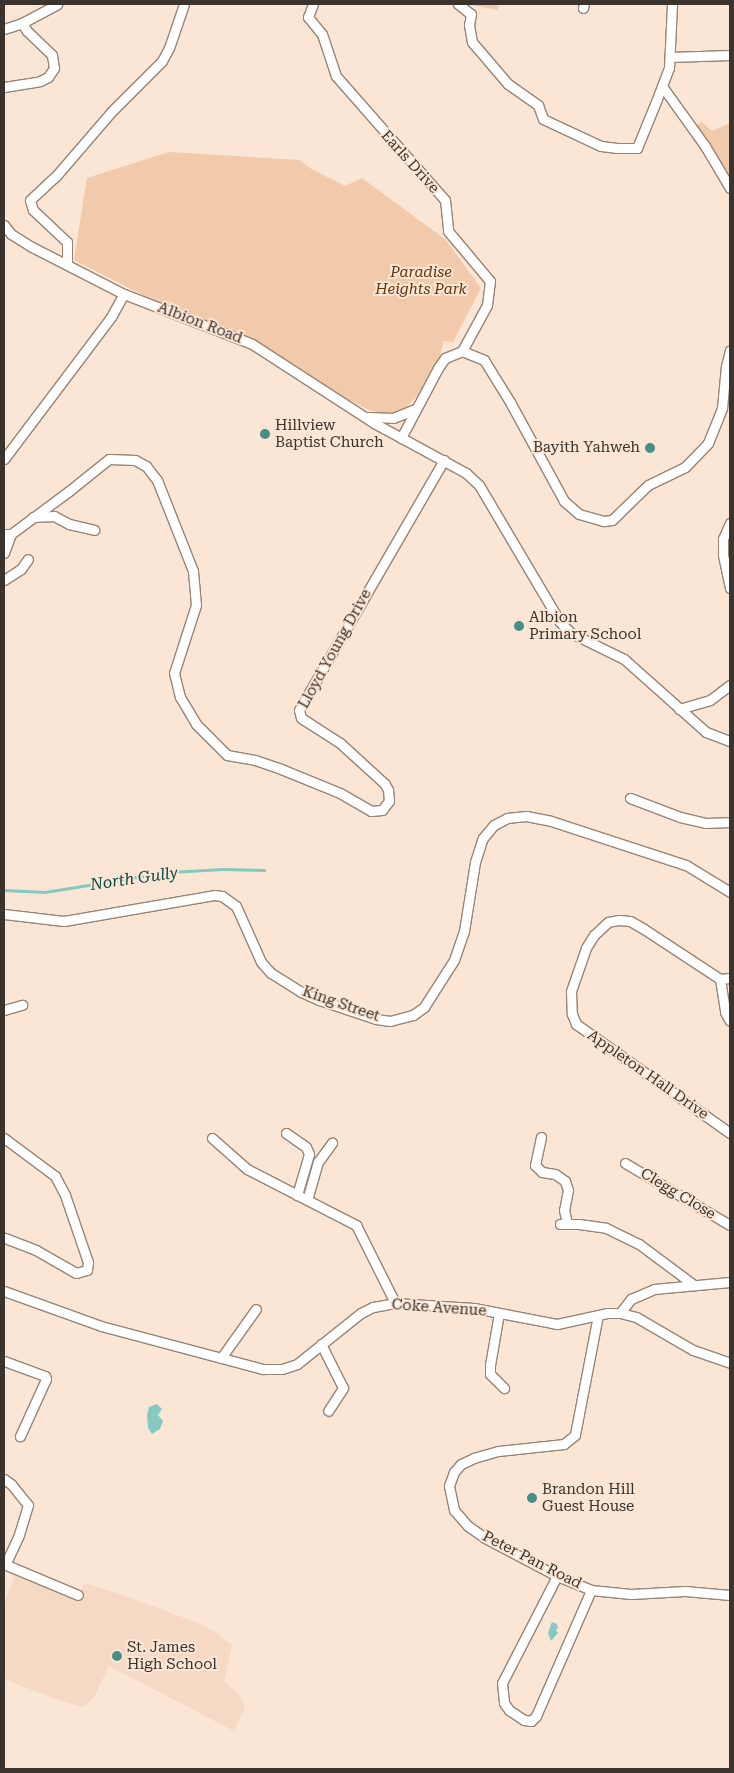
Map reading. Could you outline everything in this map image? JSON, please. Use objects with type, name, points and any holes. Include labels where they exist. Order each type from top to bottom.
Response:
[{"type":"street","points":[[4,29],[22,23],[57,4]]},
{"type":"street","points":[[67,264],[67,242],[34,210],[30,200],[38,190],[56,176],[111,112],[162,61],[169,48],[184,4]]},
{"type":"street","name":"Earls Drive","points":[[313,4],[308,17],[322,34],[336,76],[445,200],[448,231],[490,281],[487,305],[462,351]]},
{"type":"street","points":[[458,4],[471,14],[469,25],[472,42],[508,84],[538,105],[544,119],[601,146],[637,148],[669,68],[672,4]]},
{"type":"street","points":[[4,87],[40,81],[48,76],[54,68],[52,54],[27,32],[22,23]]},
{"type":"street","points":[[670,57],[730,55]]},
{"type":"street","points":[[662,86],[705,146],[730,188]]},
{"type":"street","name":"Albion Road","points":[[4,225],[11,234],[25,243],[124,294],[252,344],[391,433],[444,460]]},
{"type":"street","points":[[4,459],[111,317],[124,294]]},
{"type":"street","points":[[401,438],[445,358],[462,351],[484,360],[510,402],[564,501],[579,514],[604,521],[612,520],[648,485],[686,467],[708,443],[722,408],[730,350]]},
{"type":"street","points":[[364,416],[393,418],[416,408]]},
{"type":"street","name":"Lloyd Young Drive","points":[[7,534],[69,491],[109,458],[135,460],[146,466],[158,480],[193,571],[196,605],[174,673],[180,697],[196,724],[227,755],[255,760],[281,769],[340,793],[370,811],[382,810],[389,801],[388,790],[385,784],[340,743],[301,718],[299,710],[444,460]]},
{"type":"street","points":[[444,460],[466,473],[479,485],[560,622],[585,642],[624,659],[706,732],[730,741]]},
{"type":"street","points":[[33,517],[54,516],[69,524],[94,530]]},
{"type":"street","points":[[730,523],[723,539],[723,556],[730,588]]},
{"type":"street","points":[[4,553],[7,534]]},
{"type":"street","points":[[4,580],[21,568],[28,559]]},
{"type":"street","points":[[679,709],[710,700],[730,685]]},
{"type":"street","points":[[630,798],[680,817],[705,823],[730,822]]},
{"type":"street","name":"King Street","points":[[4,914],[64,921],[214,895],[222,896],[236,906],[261,962],[272,973],[301,992],[319,1000],[376,1019],[390,1021],[413,1015],[424,1007],[454,960],[464,931],[475,862],[483,838],[494,825],[507,818],[526,816],[551,821],[686,865],[730,892]]},
{"type":"street","name":"Appleton Hall Drive","points":[[720,979],[630,921],[608,922],[594,935],[586,948],[571,991],[572,1014],[576,1024],[730,1133]]},
{"type":"street","points":[[730,978],[720,979],[725,1012],[730,1021]]},
{"type":"street","points":[[4,1010],[22,1005]]},
{"type":"street","points":[[286,1133],[306,1147],[309,1154],[297,1195]]},
{"type":"street","points":[[541,1137],[534,1166],[542,1172],[555,1174],[565,1181],[568,1190],[563,1224],[606,1228],[639,1244],[694,1285]]},
{"type":"street","points":[[4,1138],[55,1176],[65,1194],[88,1262],[87,1270],[76,1273],[36,1250],[4,1238]]},
{"type":"street","points":[[212,1138],[247,1170],[356,1225],[395,1303]]},
{"type":"street","points":[[307,1200],[318,1162],[332,1143]]},
{"type":"street","name":"Clegg Close","points":[[625,1163],[730,1225]]},
{"type":"street","points":[[620,1313],[631,1299],[654,1289],[730,1282]]},
{"type":"street","name":"Coke Avenue","points":[[4,1291],[101,1326],[263,1369],[282,1369],[297,1364],[360,1313],[373,1307],[395,1303],[474,1308],[557,1324],[598,1315],[620,1313],[636,1317],[693,1350],[730,1363]]},
{"type":"street","points":[[221,1358],[256,1309]]},
{"type":"street","points":[[499,1313],[490,1374],[504,1388]]},
{"type":"street","name":"Peter Pan Road","points":[[598,1315],[577,1429],[570,1441],[555,1446],[498,1451],[461,1464],[454,1472],[449,1486],[454,1510],[468,1526],[485,1538],[557,1576],[590,1590],[631,1594],[685,1591],[730,1595]]},
{"type":"street","points":[[321,1344],[343,1388],[328,1411]]},
{"type":"street","points":[[4,1361],[46,1377],[20,1436]]},
{"type":"street","points":[[4,1479],[11,1484],[28,1505],[19,1535],[4,1564],[78,1595]]},
{"type":"street","points":[[557,1576],[502,1683],[504,1703],[509,1710],[524,1720],[531,1721],[536,1716],[590,1590]]},
{"type":"shaded area","name":"St. James High School","points":[[17,1570],[78,1595],[85,1583],[120,1594],[206,1626],[232,1645],[224,1682],[239,1694],[245,1708],[234,1731],[109,1666],[94,1697],[83,1707],[58,1700],[4,1679],[4,1604]]},
{"type":"green space","points":[[465,4],[498,4],[498,10]]},
{"type":"green space","points":[[702,122],[712,131],[730,123],[730,182],[694,126]]},
{"type":"green space","name":"Paradise Heights Park","points":[[169,152],[299,160],[313,170],[345,186],[362,178],[446,240],[481,288],[453,342],[444,341],[439,358],[421,391],[406,408],[391,414],[371,411],[74,260],[87,178]]},
{"type":"water","points":[[157,1404],[162,1409],[158,1415],[163,1421],[160,1429],[152,1434],[148,1428],[147,1415],[149,1407]]},
{"type":"water","points":[[552,1622],[557,1624],[558,1628],[556,1630],[558,1633],[551,1641],[548,1633]]},
{"type":"waterway","name":"North Gully","points":[[4,890],[45,892],[170,872],[222,869],[264,870]]},
{"type":"place","name":"Hillview Baptist Church","points":[[265,434]]},
{"type":"place","name":"Bayith Yahweh","points":[[650,448]]},
{"type":"place","name":"Albion Primary School","points":[[519,626]]},
{"type":"place","name":"Brandon Hill Guest House","points":[[532,1498]]},
{"type":"place","name":"St. James High School","points":[[117,1656]]}]
